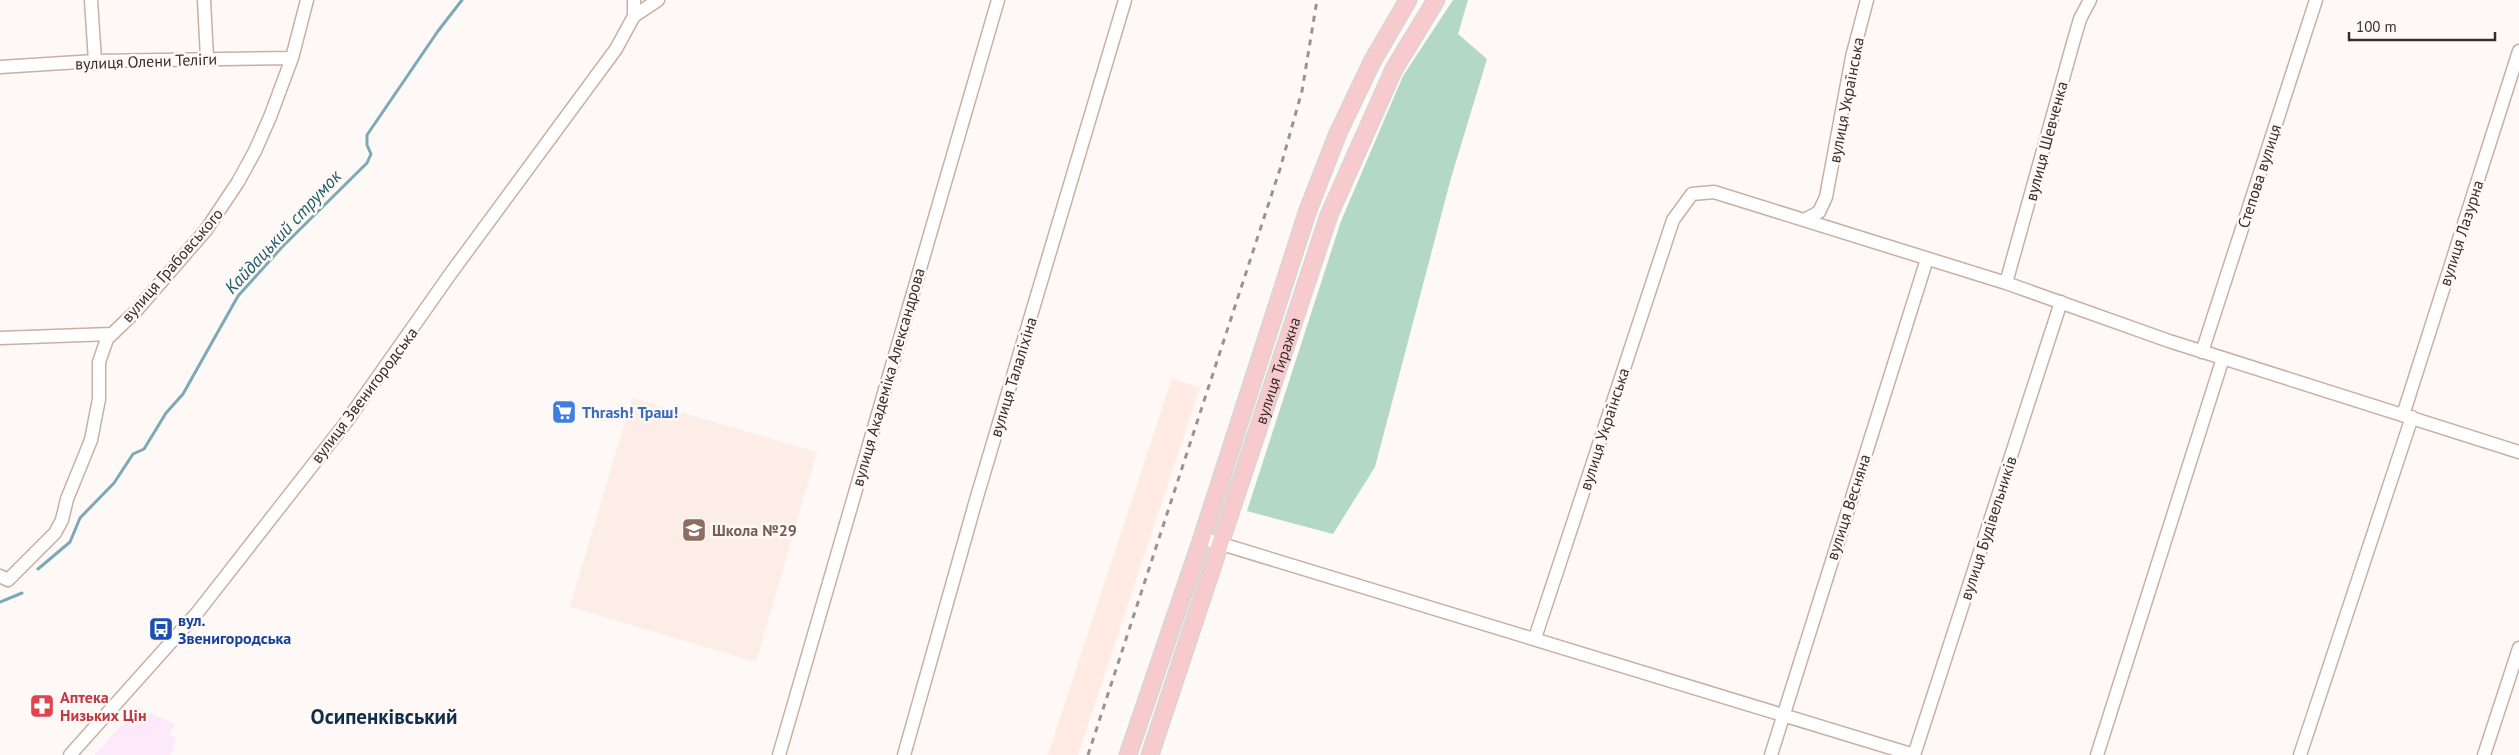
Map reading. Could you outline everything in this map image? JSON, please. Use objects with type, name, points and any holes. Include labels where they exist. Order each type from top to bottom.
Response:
[{"type":"main road","name":"вулиця Тиражна","points":[[1128,755],[1202,538],[1308,210],[1338,132],[1373,60],[1408,0]]},
{"type":"main road","name":"вулиця Тиражна","points":[[1150,755],[1222,543],[1329,215],[1394,69],[1436,0]]},
{"type":"street","points":[[91,0],[94,61]]},
{"type":"street","points":[[204,0],[207,58]]},
{"type":"street","name":"вулиця Грабовського","points":[[111,334],[135,312],[176,265],[206,230],[226,201],[259,143],[292,58],[307,0]]},
{"type":"street","name":"вулиця Звенигородська","points":[[634,0],[634,16]]},
{"type":"street","name":"вулиця Звенигородська","points":[[70,755],[197,613],[344,425],[451,273],[616,49],[634,16],[658,0]]},
{"type":"street","name":"вулиця Академіка Александрова","points":[[779,755],[998,0]]},
{"type":"street","name":"вулиця Талаліхіна","points":[[904,755],[976,500],[1125,0]]},
{"type":"street","name":"вулиця Українська","points":[[1804,220],[1819,212],[1826,197],[1852,57],[1867,0]]},
{"type":"street","name":"вулиця Шевченка","points":[[2006,283],[2080,19],[2090,0]]},
{"type":"street","name":"Степова вулиця","points":[[2202,352],[2316,0]]},
{"type":"street","name":"вулиця Лазурна","points":[[2300,755],[2519,51]]},
{"type":"street","name":"вулиця Олени Теліги","points":[[0,67],[94,61],[149,62],[207,58],[292,58]]},
{"type":"street","name":"вулиця Українська","points":[[1535,638],[1673,220],[1692,194],[1714,192],[2006,283],[2202,352],[2519,452]]},
{"type":"street","name":"вулиця Весняна","points":[[1771,755],[1782,715],[1927,259]]},
{"type":"street","name":"вулиця Будівельників","points":[[1914,755],[2062,302]]},
{"type":"street","points":[[0,338],[111,334],[99,362],[99,400],[91,440],[68,499],[62,520],[55,533],[8,580],[0,576]]},
{"type":"street","points":[[2097,755],[2223,358]]},
{"type":"street","points":[[1202,538],[1914,755]]},
{"type":"street","points":[[2484,755],[2519,648]]},
{"type":"shaded area","points":[[1172,378],[1200,388],[1078,755],[1048,755]]},
{"type":"shaded area","name":"Школа №29","points":[[632,398],[817,452],[756,662],[570,607]]},
{"type":"shaded area","points":[[137,707],[175,724],[169,735],[176,737],[171,755],[95,755]]},
{"type":"green space","points":[[1453,0],[1468,0],[1458,34],[1487,59],[1451,178],[1375,467],[1333,534],[1247,511],[1341,221],[1403,76]]},
{"type":"waterway","name":"Кайдацький струмок","points":[[38,569],[70,542],[80,518],[114,483],[133,454],[144,449],[166,413],[183,394],[238,296],[282,247],[367,163],[371,154],[367,145],[367,135],[438,31],[462,0]]},
{"type":"waterway","name":"Кайдацький струмок","points":[[0,602],[22,593]]},
{"type":"railway","points":[[1088,755],[1280,169],[1302,91],[1317,0]]},
{"type":"place","name":"Thrash! Траш!","points":[[564,412]]},
{"type":"place","name":"Школа №29","points":[[694,530]]},
{"type":"place","name":"вул. Звенигородська","points":[[161,629]]},
{"type":"place","name":"Аптека Низьких Цін","points":[[42,706]]},
{"type":"district","name":"Осипенківський","points":[[384,717]]}]
